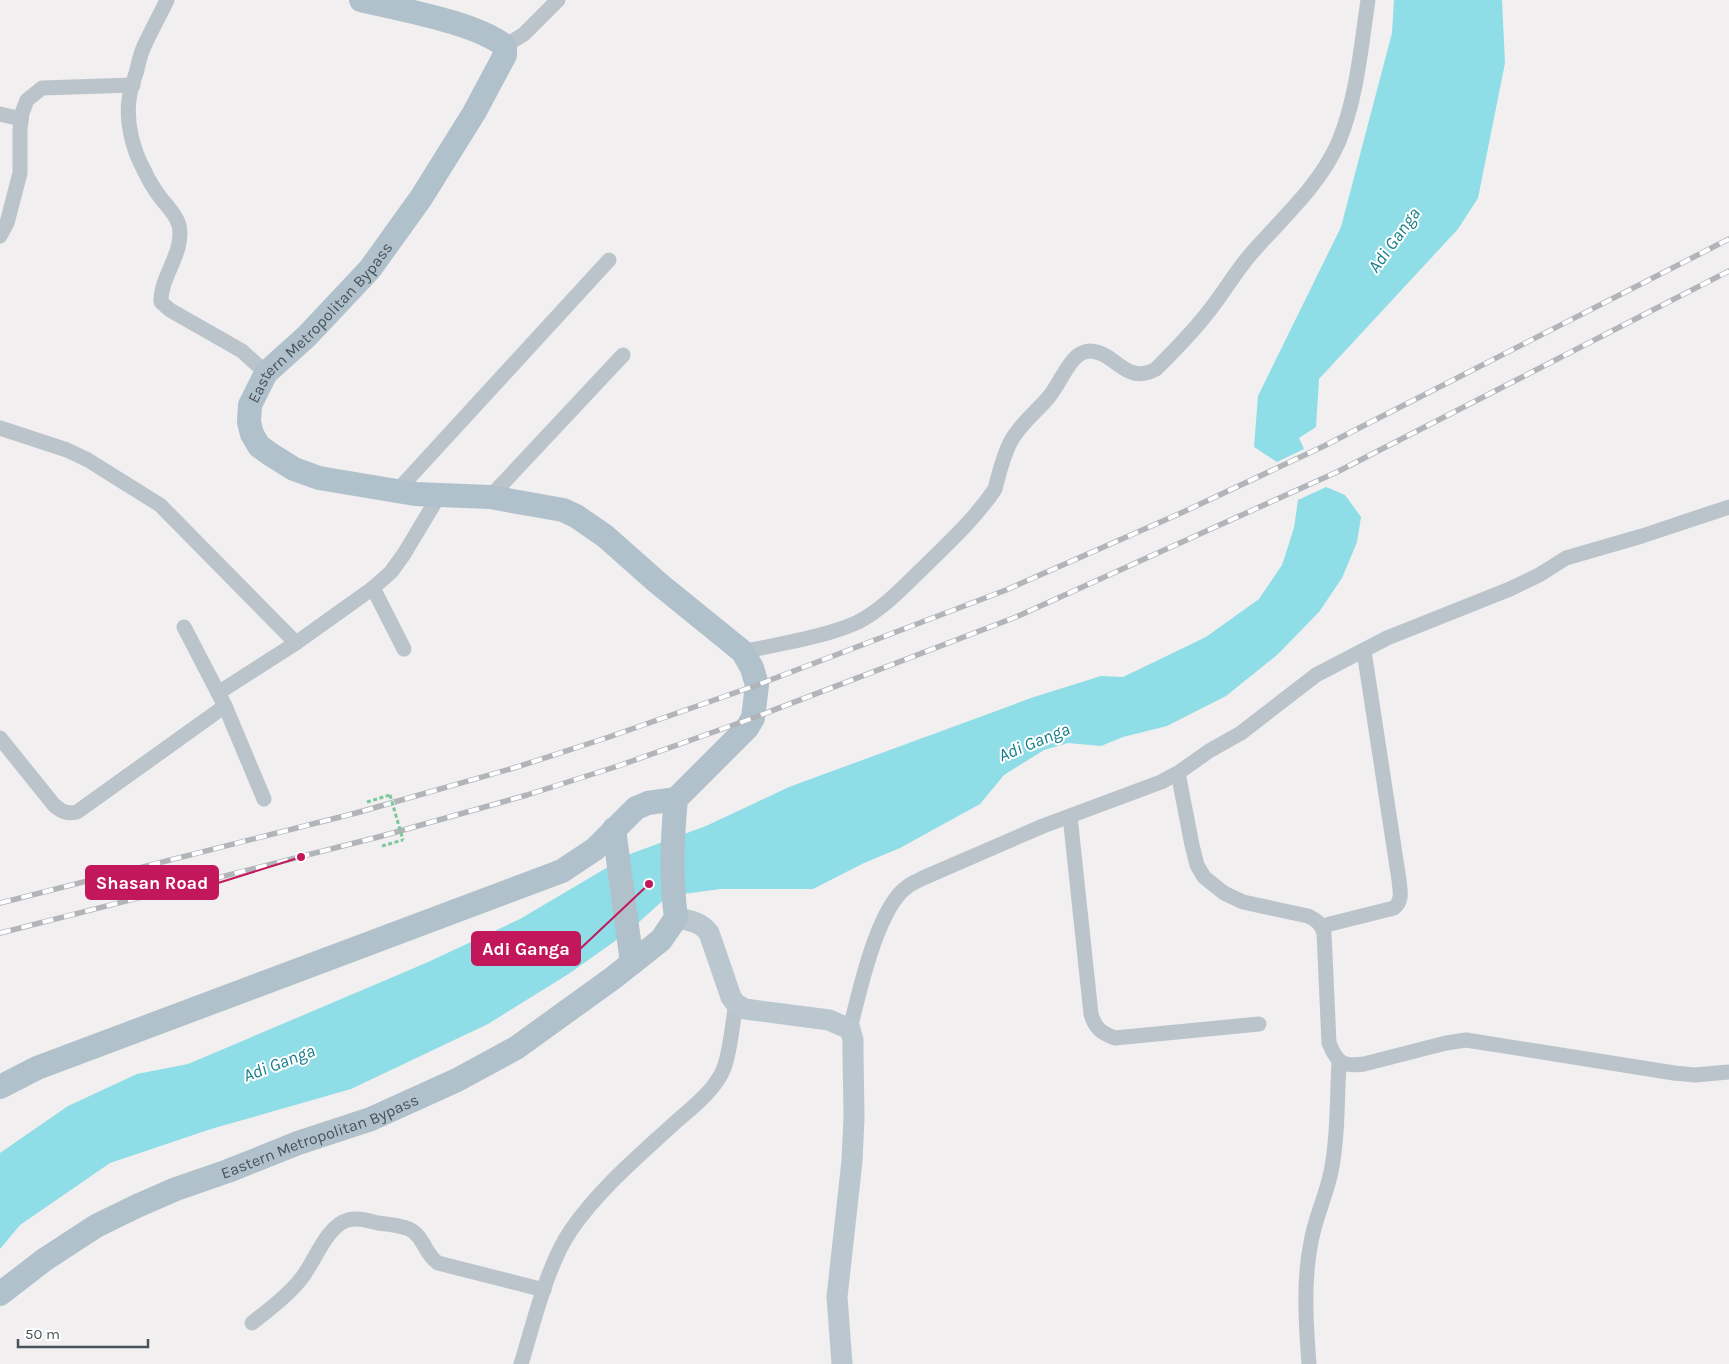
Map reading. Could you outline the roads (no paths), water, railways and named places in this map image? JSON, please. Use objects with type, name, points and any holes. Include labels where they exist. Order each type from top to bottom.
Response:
[{"type":"main road","points":[[361,0],[465,27],[498,40],[505,46]]},
{"type":"main road","name":"Eastern Metropolitan Bypass","points":[[505,46],[505,55],[474,113],[421,198],[370,269],[307,336],[266,373],[250,405],[249,422],[252,434],[259,446],[294,469],[318,478],[415,494],[490,497],[563,510],[576,516],[613,542],[658,583],[743,652],[752,668],[757,685],[751,723],[676,799]]},
{"type":"main road","points":[[0,1087],[37,1068],[562,871],[615,837],[636,808],[648,802],[676,799],[673,830],[675,911],[704,926],[709,933],[731,997],[736,1004],[745,1009],[829,1020],[850,1029],[853,1040],[854,1117],[852,1161],[837,1297],[842,1364]]},
{"type":"main road","points":[[615,837],[632,963]]},
{"type":"main road","name":"Eastern Metropolitan Bypass","points":[[0,1294],[44,1260],[96,1226],[176,1189],[228,1171],[298,1143],[371,1119],[457,1080],[516,1048],[661,940],[675,911]]},
{"type":"street","points":[[167,0],[147,39],[132,84],[129,100],[129,117],[137,153],[144,170],[159,196],[179,224],[178,248],[163,285],[161,302],[170,310],[242,351],[266,373]]},
{"type":"street","points":[[505,46],[524,34],[558,0]]},
{"type":"street","points":[[743,652],[834,631],[874,613],[892,598],[966,526],[990,496],[995,489],[1011,440],[1019,428],[1048,397],[1081,352],[1097,352],[1138,375],[1156,370],[1205,316],[1249,256],[1313,184],[1328,162],[1339,141],[1351,99],[1358,70],[1368,0]]},
{"type":"street","points":[[0,236],[7,223],[20,173],[19,144],[21,119],[27,100],[42,88],[132,84]]},
{"type":"street","points":[[0,114],[21,119]]},
{"type":"street","points":[[397,491],[610,260]]},
{"type":"street","points":[[490,497],[623,355]]},
{"type":"street","points":[[0,428],[66,450],[88,460],[160,505],[296,643]]},
{"type":"street","points":[[0,738],[61,812],[69,814],[77,812],[221,699],[373,588],[391,572],[404,554],[440,494]]},
{"type":"street","points":[[850,1029],[868,960],[877,934],[890,907],[905,888],[923,878],[1070,816],[1161,782],[1241,733],[1316,675],[1387,638],[1539,576],[1566,558],[1642,536],[1729,507]]},
{"type":"street","points":[[373,588],[404,649]]},
{"type":"street","points":[[184,627],[221,699],[264,799]]},
{"type":"street","points":[[1322,926],[1394,908],[1400,903],[1399,880],[1364,650]]},
{"type":"street","points":[[1178,773],[1192,845],[1197,865],[1204,877],[1224,893],[1242,902],[1308,916],[1322,926],[1324,933],[1329,1043],[1333,1054],[1339,1062],[1334,1156],[1331,1173],[1310,1243],[1307,1300],[1309,1364]]},
{"type":"street","points":[[1070,816],[1091,1014],[1094,1025],[1103,1034],[1115,1038],[1259,1024]]},
{"type":"street","points":[[521,1364],[544,1290],[559,1250],[570,1230],[613,1179],[702,1098],[716,1082],[724,1068],[736,1004]]},
{"type":"street","points":[[1339,1062],[1353,1065],[1364,1064],[1446,1043],[1466,1040],[1674,1073],[1695,1075],[1729,1072]]},
{"type":"street","points":[[252,1323],[290,1291],[302,1278],[332,1231],[349,1219],[361,1219],[408,1229],[416,1234],[431,1258],[438,1263],[544,1290]]},
{"type":"water","points":[[1394,0],[1502,0],[1505,63],[1478,198],[1458,229],[1319,379],[1316,427],[1299,438],[1304,449],[1277,462],[1254,447],[1258,396],[1341,227],[1392,33]]},
{"type":"water","points":[[1326,487],[1345,495],[1361,517],[1357,542],[1342,578],[1319,612],[1277,655],[1226,696],[1167,726],[1123,737],[1101,746],[1068,743],[1044,750],[1004,775],[980,804],[900,848],[864,863],[813,889],[721,889],[668,896],[629,931],[570,973],[488,1024],[351,1089],[211,1129],[110,1163],[20,1225],[0,1249],[0,1153],[68,1106],[137,1074],[188,1064],[426,963],[520,919],[630,854],[706,826],[789,787],[1034,697],[1101,676],[1123,677],[1206,637],[1259,599],[1282,565],[1294,528],[1298,500]]},
{"type":"railway","points":[[0,903],[356,813],[517,767],[757,685],[1006,590],[1181,513],[1324,446],[1729,239]]},
{"type":"railway","points":[[0,933],[382,836],[527,795],[618,766],[753,718],[1016,617],[1337,472],[1729,271]]},
{"type":"place","name":"Shasan Road","points":[[301,857]]},
{"type":"place","name":"Adi Ganga","points":[[649,884]]}]
